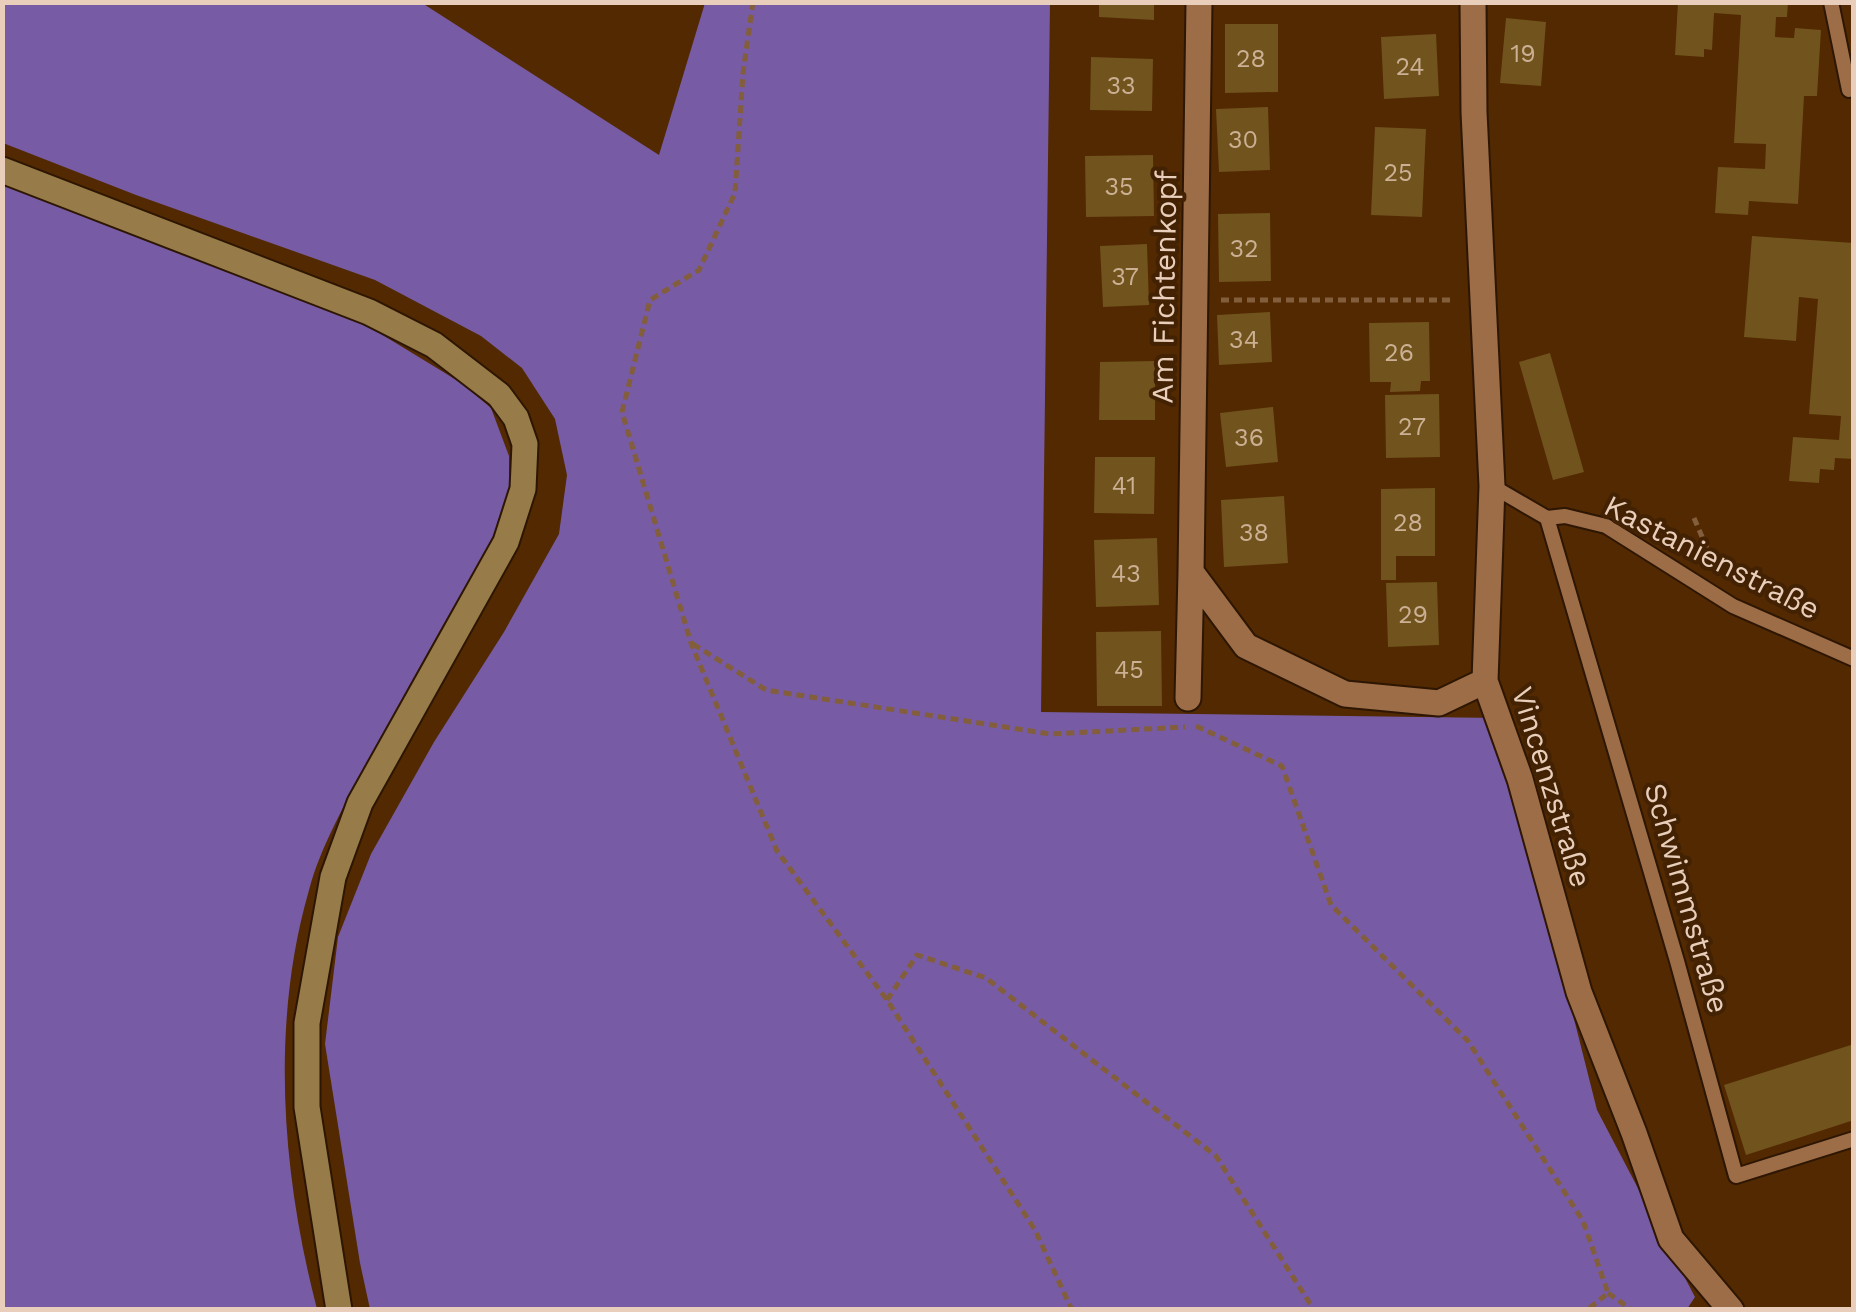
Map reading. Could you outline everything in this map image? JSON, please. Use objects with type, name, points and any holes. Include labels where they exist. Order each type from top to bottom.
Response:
[{"type":"main road","points":[[2,170],[369,312],[434,345],[498,396],[516,418],[525,444],[523,490],[506,542],[360,802],[333,877],[306,1023],[307,1107],[339,1310]]},
{"type":"street","name":"Am Fichtenkopf","points":[[1188,698],[1199,2]]},
{"type":"street","name":"Vincenzstraße","points":[[1472,2],[1492,486],[1484,681],[1520,779],[1578,992],[1671,1239],[1731,1310]]},
{"type":"street","points":[[1191,572],[1246,646],[1345,694],[1439,703],[1484,681]]},
{"type":"lane","points":[[1831,2],[1848,90]]},
{"type":"lane","name":"Kastanienstraße","points":[[1492,486],[1547,518],[1565,516],[1606,526],[1733,606],[1854,659]]},
{"type":"lane","name":"Schwimmstraße","points":[[1547,518],[1736,1176],[1854,1138]]},
{"type":"path","points":[[752,2],[735,194],[699,270],[650,300],[622,412],[690,643],[777,851],[887,1000],[1034,1230],[1072,1310]]},
{"type":"path","points":[[1197,300],[1430,298]]},
{"type":"path","points":[[1694,518],[1733,606]]},
{"type":"path","points":[[690,643],[766,690],[1050,734],[1198,726],[1282,766],[1331,905],[1468,1042],[1583,1221],[1608,1293],[1632,1310]]},
{"type":"path","points":[[887,1000],[917,955],[986,978],[1216,1156],[1314,1310]]},
{"type":"path","points":[[1587,1310],[1608,1293]]},
{"type":"shaded area","points":[[2,3],[422,3],[659,155],[705,3],[1050,3],[1041,712],[1498,718],[1597,1110],[1695,1297],[1687,1309],[370,1309],[325,1044],[338,937],[371,854],[559,534],[567,475],[555,419],[522,368],[481,336],[375,280],[3,143]]},
{"type":"shaded area","points":[[2,182],[358,320],[463,384],[491,408],[509,456],[509,496],[492,542],[337,820],[314,872],[297,941],[285,1047],[285,1100],[296,1206],[317,1309],[3,1309]]},
{"type":"building","points":[[1099,2],[1154,2],[1154,20],[1099,17]]},
{"type":"building","points":[[1678,2],[1788,2],[1787,17],[1776,17],[1775,37],[1794,38],[1795,28],[1821,30],[1817,96],[1804,96],[1798,204],[1749,201],[1748,215],[1715,213],[1718,167],[1765,169],[1766,144],[1734,143],[1741,15],[1714,13],[1712,50],[1704,49],[1704,57],[1675,55]]},
{"type":"building","points":[[1506,18],[1546,22],[1541,86],[1500,83]]},
{"type":"building","points":[[1225,24],[1278,24],[1278,92],[1225,93]]},
{"type":"building","points":[[1436,34],[1439,96],[1384,99],[1381,37]]},
{"type":"building","points":[[1091,57],[1153,59],[1152,111],[1090,110]]},
{"type":"building","points":[[1268,107],[1270,170],[1219,172],[1216,109]]},
{"type":"building","points":[[1375,127],[1426,129],[1422,217],[1371,215]]},
{"type":"building","points":[[1153,155],[1154,216],[1086,217],[1085,156]]},
{"type":"building","points":[[1270,213],[1271,281],[1219,282],[1218,214]]},
{"type":"building","points":[[1752,236],[1854,243],[1854,459],[1835,458],[1834,470],[1820,469],[1819,483],[1789,481],[1793,437],[1839,440],[1841,416],[1809,414],[1818,299],[1799,297],[1796,341],[1744,337]]},
{"type":"building","points":[[1147,244],[1149,305],[1103,307],[1100,246]]},
{"type":"building","points":[[1270,312],[1272,362],[1219,365],[1217,315]]},
{"type":"building","points":[[1429,322],[1430,381],[1421,381],[1420,391],[1390,392],[1391,382],[1370,382],[1369,323]]},
{"type":"building","points":[[1550,353],[1584,472],[1553,480],[1519,362]]},
{"type":"building","points":[[1155,361],[1155,420],[1099,420],[1100,362]]},
{"type":"building","points":[[1439,394],[1440,457],[1386,458],[1385,395]]},
{"type":"building","points":[[1273,407],[1278,462],[1226,467],[1220,413]]},
{"type":"building","points":[[1095,457],[1155,457],[1154,514],[1094,513]]},
{"type":"building","points":[[1435,488],[1435,556],[1396,556],[1396,580],[1381,580],[1381,489]]},
{"type":"building","points":[[1284,496],[1288,563],[1224,567],[1221,500]]},
{"type":"building","points":[[1157,538],[1159,605],[1096,607],[1094,540]]},
{"type":"building","points":[[1437,582],[1439,645],[1388,647],[1386,583]]},
{"type":"building","points":[[1161,631],[1162,706],[1097,706],[1096,632]]},
{"type":"building","points":[[1854,1044],[1854,1120],[1746,1155],[1724,1085]]}]
